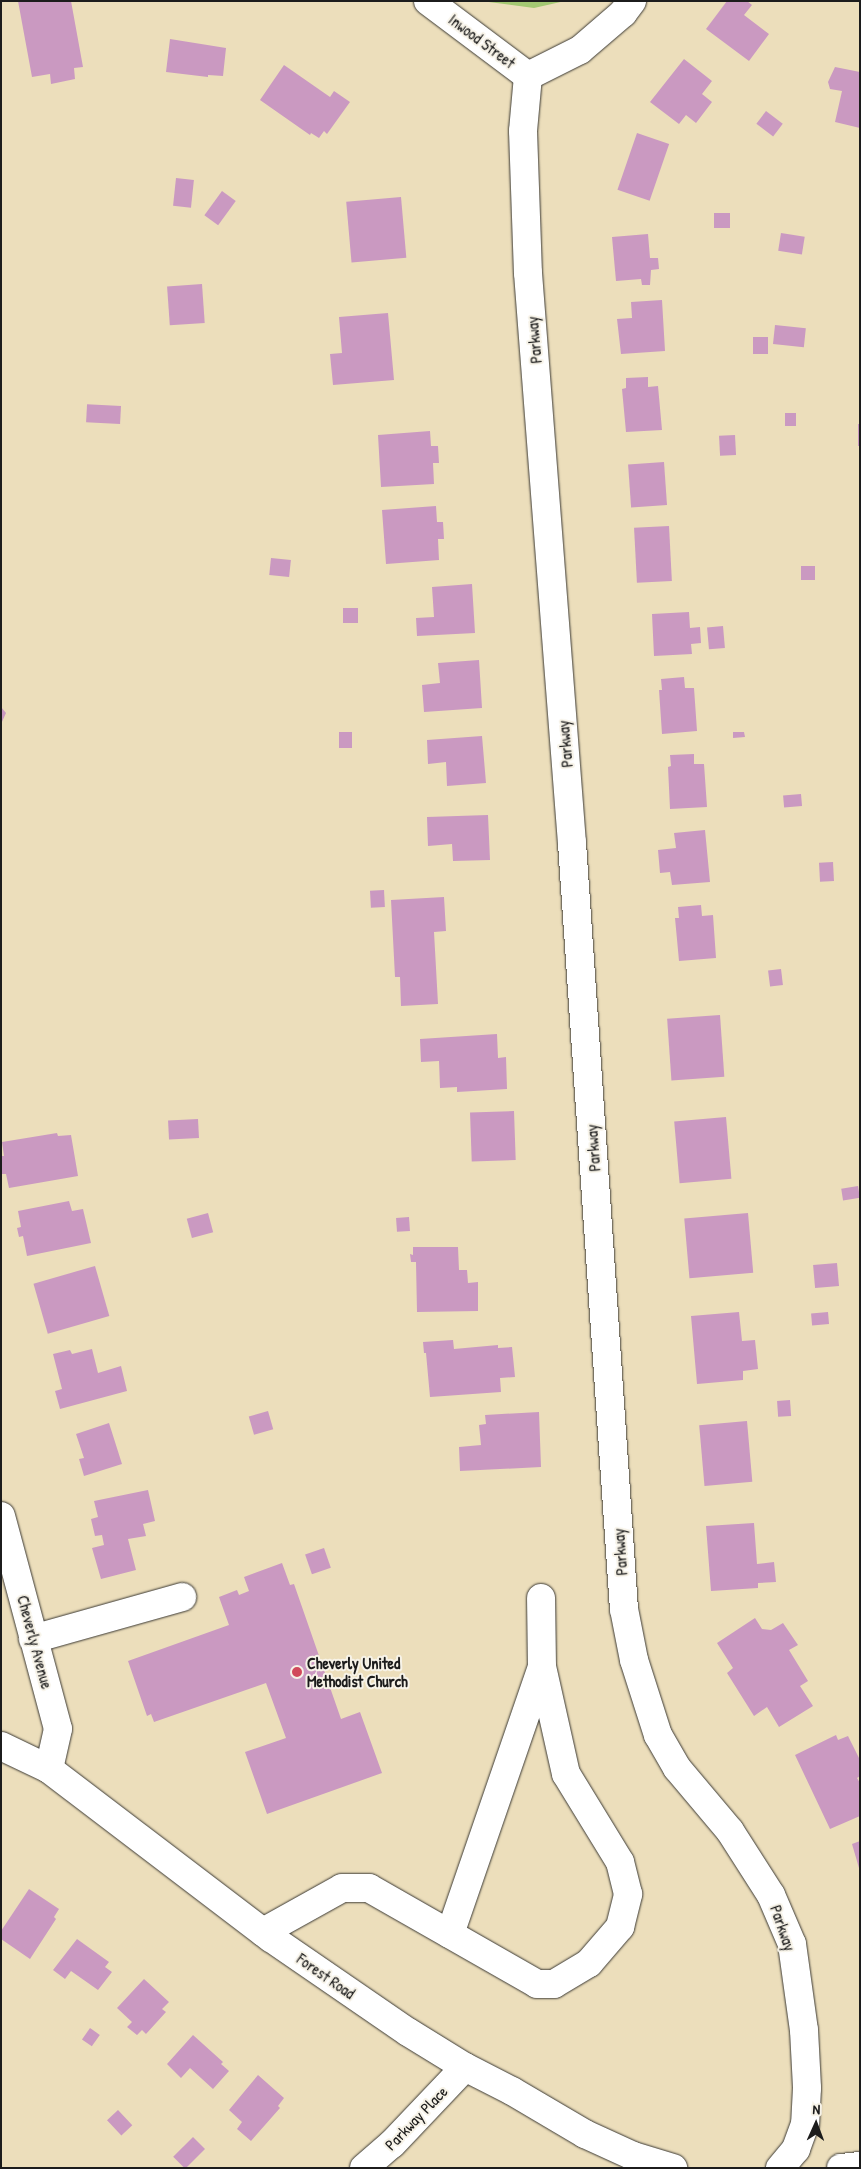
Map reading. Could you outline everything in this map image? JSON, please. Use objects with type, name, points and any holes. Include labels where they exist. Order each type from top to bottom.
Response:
[{"type":"street","name":"Inwood Street","points":[[428,1],[528,76],[580,50],[623,13],[632,1]]},
{"type":"street","name":"Parkway","points":[[528,76],[523,131],[528,273],[573,853],[624,1609],[634,1660],[658,1735],[677,1768],[730,1831],[771,1895],[792,1944],[804,2030],[807,2088],[805,2124],[796,2149],[780,2168]]},
{"type":"street","name":"Cheverly Avenue","points":[[1,1516],[58,1728],[49,1769]]},
{"type":"street","points":[[34,1638],[182,1597]]},
{"type":"street","points":[[263,1932],[342,1888],[369,1888],[537,1984],[554,1984],[588,1963],[620,1927],[628,1894],[620,1862],[566,1774],[542,1667],[541,1598]]},
{"type":"street","points":[[450,1934],[542,1667]]},
{"type":"street","name":"Forest Road","points":[[1,1746],[49,1769],[263,1932],[355,1996],[466,2067],[512,2091],[585,2134],[633,2156],[673,2168]]},
{"type":"street","name":"Parkway Place","points":[[364,2168],[392,2144],[466,2067]]},
{"type":"street","points":[[841,2168],[860,2166]]},
{"type":"green space","points":[[481,1],[565,1],[534,8]]},
{"type":"building","points":[[18,1],[71,1],[83,67],[74,68],[75,79],[51,84],[50,74],[32,77]]},
{"type":"building","points":[[727,1],[747,1],[752,5],[744,15],[769,34],[749,61],[706,29]]},
{"type":"building","points":[[170,39],[226,48],[223,76],[208,75],[208,77],[166,72]]},
{"type":"building","points":[[684,59],[712,81],[702,94],[712,102],[696,123],[686,115],[679,124],[650,102]]},
{"type":"building","points":[[284,65],[330,97],[334,91],[350,102],[327,134],[324,131],[319,138],[311,133],[310,135],[260,100]]},
{"type":"building","points":[[835,67],[860,72],[860,128],[835,122],[842,91],[830,89],[828,82]]},
{"type":"building","points":[[766,111],[783,124],[773,136],[756,124]]},
{"type":"building","points":[[637,133],[669,144],[650,201],[617,190]]},
{"type":"building","points":[[176,178],[194,180],[191,208],[173,206]]},
{"type":"building","points":[[222,191],[236,201],[218,225],[204,215]]},
{"type":"building","points":[[401,197],[406,258],[352,263],[346,202]]},
{"type":"building","points":[[714,213],[730,213],[730,228],[714,228]]},
{"type":"building","points":[[781,233],[805,237],[802,255],[778,251]]},
{"type":"building","points":[[648,234],[650,258],[658,258],[659,269],[651,270],[650,285],[642,285],[641,279],[616,281],[612,237]]},
{"type":"building","points":[[202,284],[205,323],[170,325],[167,286]]},
{"type":"building","points":[[662,300],[665,351],[621,354],[617,319],[632,318],[631,302]]},
{"type":"building","points":[[388,313],[394,380],[333,385],[330,354],[342,353],[339,317]]},
{"type":"building","points":[[775,325],[806,328],[804,347],[773,344]]},
{"type":"building","points":[[753,337],[768,337],[768,354],[753,354]]},
{"type":"building","points":[[648,377],[648,387],[658,386],[662,430],[626,432],[622,389],[626,388],[626,378]]},
{"type":"building","points":[[87,404],[121,406],[120,424],[86,422]]},
{"type":"building","points":[[785,413],[796,413],[796,426],[785,426]]},
{"type":"building","points":[[858,424],[860,424],[860,446],[858,446]]},
{"type":"building","points":[[430,431],[431,446],[438,446],[439,463],[433,463],[434,484],[381,487],[378,435]]},
{"type":"building","points":[[735,435],[736,455],[720,456],[719,436]]},
{"type":"building","points":[[664,462],[667,505],[631,507],[628,465]]},
{"type":"building","points":[[436,506],[437,522],[443,522],[444,539],[438,539],[439,560],[386,564],[382,510]]},
{"type":"building","points":[[669,526],[672,581],[637,583],[634,528]]},
{"type":"building","points":[[271,558],[291,560],[289,577],[269,575]]},
{"type":"building","points":[[801,566],[815,566],[815,580],[801,580]]},
{"type":"building","points":[[472,584],[475,633],[417,636],[416,618],[434,617],[432,587]]},
{"type":"building","points":[[343,608],[358,608],[358,623],[343,623]]},
{"type":"building","points":[[689,612],[690,628],[700,627],[701,643],[691,644],[692,654],[654,656],[652,614]]},
{"type":"building","points":[[723,626],[725,648],[709,649],[707,627]]},
{"type":"building","points":[[479,660],[482,708],[424,712],[422,685],[440,683],[438,663]]},
{"type":"building","points":[[684,677],[685,688],[694,688],[697,731],[662,734],[659,690],[662,690],[661,679]]},
{"type":"building","points":[[1,707],[6,713],[1,724]]},
{"type":"building","points":[[339,732],[352,732],[352,748],[339,748]]},
{"type":"building","points":[[733,732],[744,732],[745,737],[733,738]]},
{"type":"building","points":[[482,736],[486,783],[447,786],[446,762],[428,764],[427,740]]},
{"type":"building","points":[[694,754],[694,764],[704,764],[707,807],[670,809],[668,767],[671,766],[670,755]]},
{"type":"building","points":[[801,794],[802,806],[784,808],[783,796]]},
{"type":"building","points":[[488,815],[490,860],[453,861],[452,844],[428,846],[427,817]]},
{"type":"building","points":[[705,830],[710,882],[672,885],[670,872],[660,873],[658,850],[676,848],[674,833]]},
{"type":"building","points":[[833,862],[834,881],[820,882],[819,863]]},
{"type":"building","points":[[384,890],[385,907],[371,908],[370,891]]},
{"type":"building","points":[[444,897],[446,931],[434,932],[438,1004],[401,1006],[400,977],[395,977],[391,900]]},
{"type":"building","points":[[701,905],[702,916],[713,915],[716,958],[679,961],[675,918],[679,918],[678,907]]},
{"type":"building","points":[[781,969],[783,985],[770,986],[768,971]]},
{"type":"building","points":[[720,1015],[724,1077],[671,1081],[667,1019]]},
{"type":"building","points":[[497,1034],[498,1058],[506,1057],[507,1089],[457,1092],[457,1087],[440,1088],[439,1061],[421,1062],[420,1039]]},
{"type":"building","points":[[514,1111],[516,1160],[472,1162],[470,1113]]},
{"type":"building","points":[[726,1117],[731,1179],[680,1183],[674,1122]]},
{"type":"building","points":[[198,1119],[199,1138],[169,1140],[168,1121]]},
{"type":"building","points":[[57,1133],[58,1136],[71,1135],[78,1176],[9,1188],[6,1174],[1,1174],[1,1156],[4,1156],[2,1142]]},
{"type":"building","points":[[858,1186],[860,1198],[843,1201],[841,1189]]},
{"type":"building","points":[[69,1201],[72,1211],[83,1209],[91,1243],[27,1256],[23,1236],[19,1237],[17,1228],[21,1227],[18,1211]]},
{"type":"building","points":[[208,1213],[213,1232],[192,1238],[187,1219]]},
{"type":"building","points":[[748,1213],[753,1273],[689,1278],[684,1219]]},
{"type":"building","points":[[409,1217],[410,1231],[397,1232],[396,1218]]},
{"type":"building","points":[[413,1247],[458,1247],[459,1270],[467,1270],[468,1283],[478,1282],[478,1311],[417,1312],[416,1262],[411,1262],[410,1254],[413,1255]]},
{"type":"building","points":[[837,1263],[839,1286],[815,1288],[813,1265]]},
{"type":"building","points":[[95,1266],[109,1316],[48,1334],[33,1284]]},
{"type":"building","points":[[739,1312],[742,1341],[755,1340],[758,1369],[743,1371],[743,1380],[697,1384],[691,1316]]},
{"type":"building","points":[[828,1312],[829,1324],[812,1325],[811,1313]]},
{"type":"building","points":[[453,1340],[454,1349],[498,1345],[498,1348],[512,1347],[515,1377],[500,1378],[501,1392],[430,1397],[426,1353],[424,1353],[423,1342]]},
{"type":"building","points":[[92,1349],[98,1373],[121,1366],[127,1391],[60,1409],[55,1391],[62,1389],[53,1354],[70,1350],[72,1354]]},
{"type":"building","points":[[790,1400],[791,1416],[778,1417],[777,1401]]},
{"type":"building","points":[[268,1411],[273,1429],[254,1435],[249,1417]]},
{"type":"building","points":[[539,1412],[541,1467],[460,1471],[459,1447],[481,1445],[479,1425],[486,1424],[485,1415]]},
{"type":"building","points":[[747,1421],[752,1482],[704,1486],[699,1425]]},
{"type":"building","points":[[109,1423],[122,1464],[84,1476],[79,1459],[84,1458],[76,1434]]},
{"type":"building","points":[[148,1490],[155,1521],[143,1524],[146,1536],[128,1539],[136,1570],[101,1579],[92,1548],[104,1545],[102,1535],[95,1536],[91,1519],[98,1517],[94,1501]]},
{"type":"building","points":[[754,1523],[757,1564],[774,1562],[776,1582],[758,1583],[758,1588],[711,1591],[706,1526]]},
{"type":"building","points":[[324,1548],[331,1568],[312,1574],[305,1555]]},
{"type":"building","points":[[282,1563],[290,1585],[294,1584],[341,1719],[360,1712],[382,1773],[267,1814],[245,1752],[286,1738],[266,1683],[154,1722],[151,1714],[147,1716],[128,1661],[229,1625],[219,1597],[237,1590],[239,1595],[249,1591],[244,1577]]},
{"type":"building","points":[[755,1618],[762,1629],[771,1630],[783,1623],[798,1645],[789,1650],[808,1681],[800,1686],[813,1706],[779,1727],[767,1707],[754,1716],[727,1673],[733,1668],[717,1643]]},
{"type":"building","points":[[836,1735],[838,1740],[848,1736],[860,1760],[860,1776],[857,1778],[860,1783],[860,1816],[830,1829],[795,1755]]},
{"type":"building","points":[[860,1841],[860,1868],[859,1868],[852,1844]]},
{"type":"building","points":[[29,1889],[59,1909],[54,1917],[56,1919],[30,1959],[1,1939],[1,1931]]},
{"type":"building","points":[[77,1939],[109,1962],[105,1967],[112,1972],[98,1990],[71,1971],[65,1979],[53,1970]]},
{"type":"building","points":[[144,1979],[169,2002],[162,2009],[166,2012],[146,2034],[142,2030],[137,2035],[127,2027],[132,2022],[117,2008]]},
{"type":"building","points":[[90,2028],[100,2035],[92,2046],[82,2039]]},
{"type":"building","points":[[193,2035],[223,2062],[221,2064],[229,2071],[213,2089],[190,2068],[181,2078],[167,2064]]},
{"type":"building","points":[[258,2075],[284,2098],[278,2106],[280,2108],[251,2141],[237,2129],[242,2122],[229,2110]]},
{"type":"building","points":[[118,2110],[132,2125],[121,2136],[107,2120]]},
{"type":"building","points":[[193,2137],[205,2149],[186,2168],[173,2157]]},
{"type":"place","name":"Cheverly United Methodist Church","points":[[297,1672]]}]
